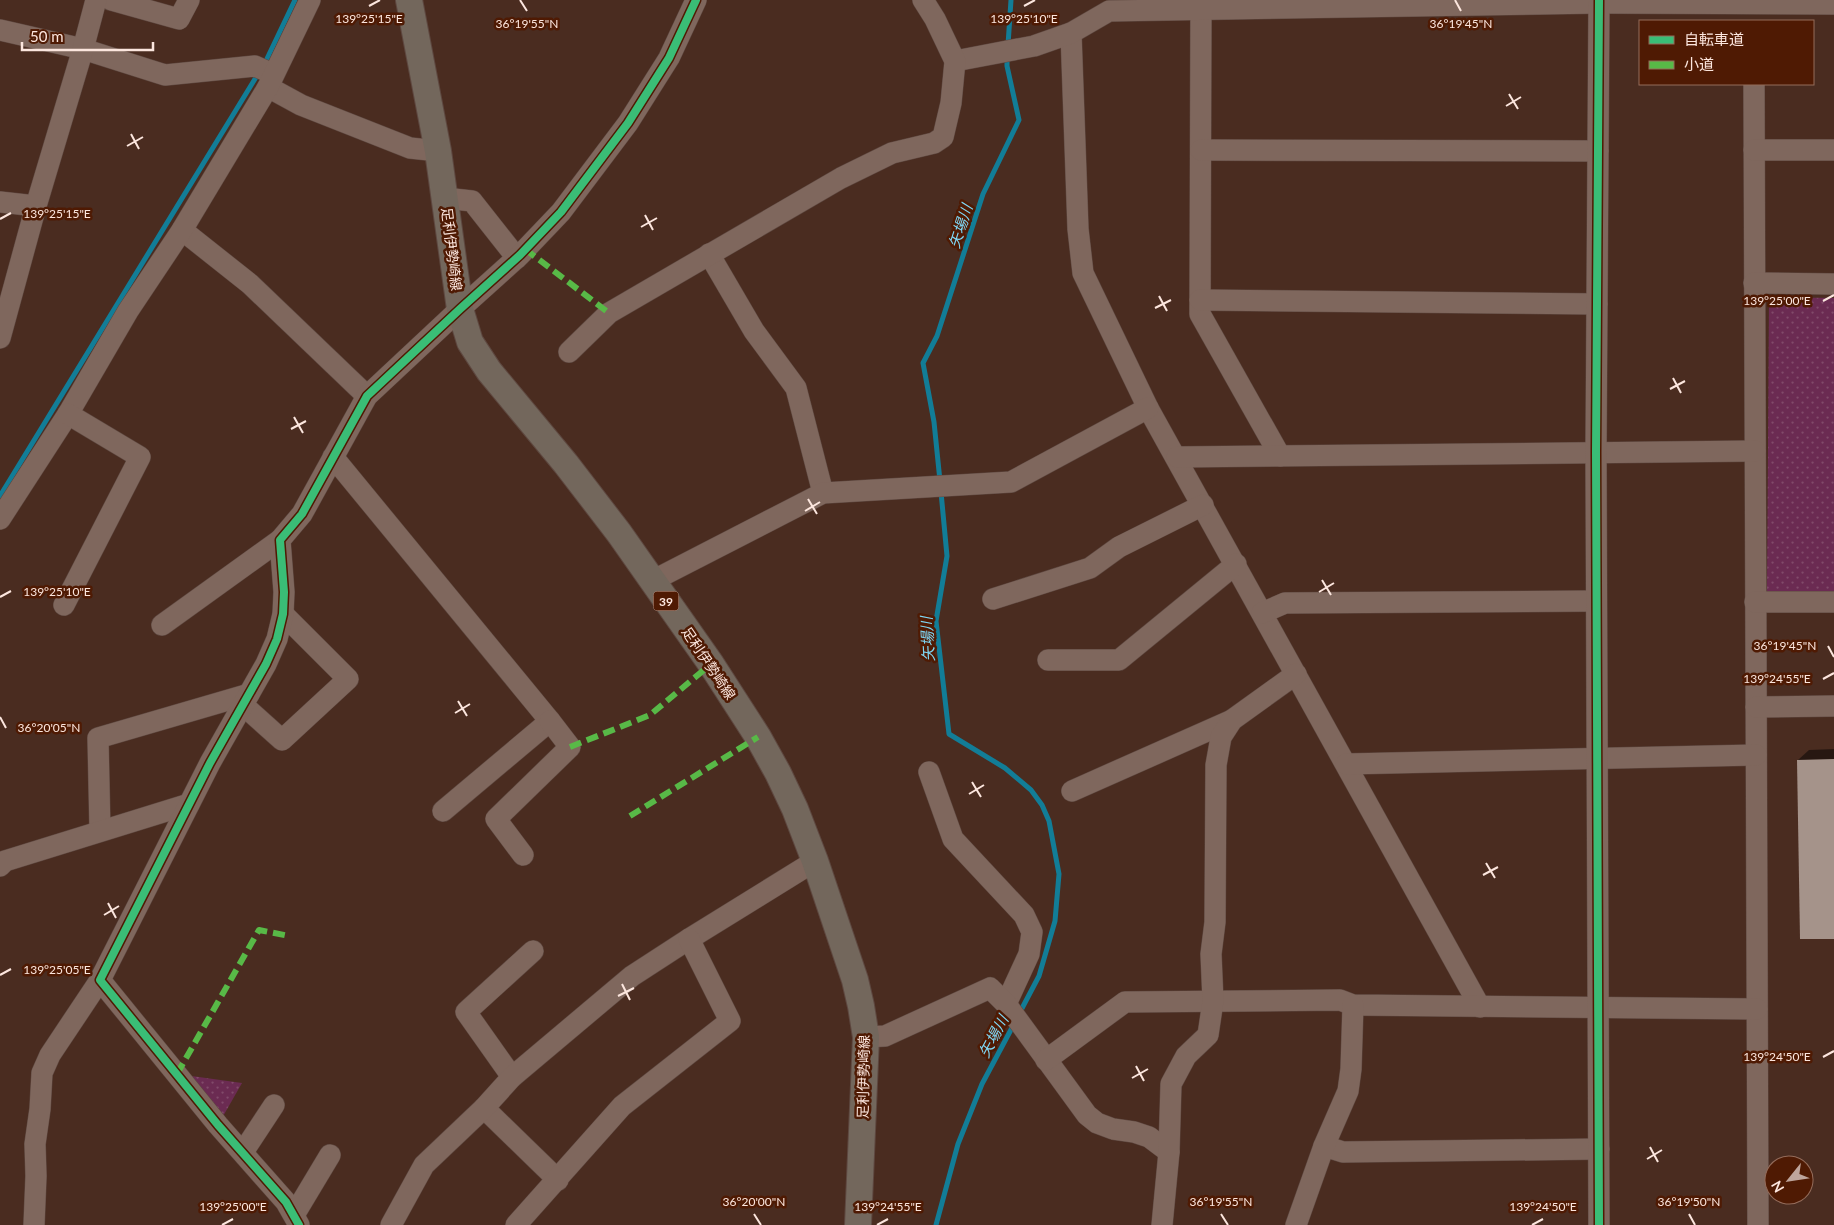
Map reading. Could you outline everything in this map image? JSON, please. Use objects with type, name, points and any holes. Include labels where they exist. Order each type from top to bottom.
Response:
[{"type":"main road","name":"足利伊勢崎線","points":[[410,0],[438,151],[460,308],[470,342],[489,371],[566,464],[619,533],[711,664],[778,772],[795,808],[815,861],[855,980],[866,1037],[858,1225]]},
{"type":"street","points":[[0,338],[96,0]]},
{"type":"street","points":[[111,0],[179,19],[189,0]]},
{"type":"street","points":[[0,519],[68,414],[128,311],[182,230],[270,80],[310,0]]},
{"type":"street","points":[[162,625],[280,540],[302,514],[367,396],[460,308],[517,258],[561,212],[628,123],[669,58],[696,0]]},
{"type":"street","points":[[570,352],[609,313],[840,178],[892,153],[934,143],[943,138],[951,103],[955,61],[935,19],[923,0]]},
{"type":"street","points":[[955,61],[1034,46],[1071,33],[1109,5],[1599,2],[1753,9],[1834,4]]},
{"type":"street","points":[[1599,2],[1596,453],[1599,1225]]},
{"type":"street","points":[[1201,4],[1200,314],[1280,456]]},
{"type":"street","points":[[0,30],[83,49],[165,75],[255,66],[301,106],[410,148],[438,151]]},
{"type":"street","points":[[1071,33],[1078,229],[1083,273],[1148,408],[1480,1007]]},
{"type":"street","points":[[1754,85],[1758,1225]]},
{"type":"street","points":[[1201,150],[1598,151]]},
{"type":"street","points":[[1754,150],[1834,150]]},
{"type":"street","points":[[445,198],[472,201],[517,258]]},
{"type":"street","points":[[0,202],[36,206]]},
{"type":"street","points":[[182,230],[250,284],[367,396]]},
{"type":"street","points":[[710,254],[754,332],[796,388],[823,493]]},
{"type":"street","points":[[1754,283],[1834,284]]},
{"type":"street","points":[[1200,300],[1597,304]]},
{"type":"street","points":[[652,581],[823,493],[1011,482],[1148,408]]},
{"type":"street","points":[[64,606],[140,457],[68,414]]},
{"type":"street","points":[[1176,457],[1755,451]]},
{"type":"street","points":[[333,457],[570,746],[496,819],[523,855]]},
{"type":"street","points":[[992,599],[1090,568],[1119,547],[1203,505]]},
{"type":"street","points":[[34,1225],[36,1176],[34,1144],[40,1109],[42,1073],[50,1055],[100,980],[189,804],[277,639],[283,614],[283,571],[280,540]]},
{"type":"street","points":[[1048,660],[1119,660],[1236,564]]},
{"type":"street","points":[[1262,613],[1285,603],[1596,601]]},
{"type":"street","points":[[1755,602],[1834,602]]},
{"type":"street","points":[[246,700],[282,740],[348,679],[283,614]]},
{"type":"street","points":[[1072,791],[1232,720],[1296,674]]},
{"type":"street","points":[[100,831],[98,738],[246,700]]},
{"type":"street","points":[[1756,707],[1834,706]]},
{"type":"street","points":[[1162,1225],[1169,1152],[1171,1084],[1186,1056],[1208,1035],[1213,1001],[1211,954],[1215,922],[1216,765],[1221,736],[1232,720]]},
{"type":"street","points":[[443,811],[550,721]]},
{"type":"street","points":[[1346,764],[1756,755]]},
{"type":"street","points":[[929,772],[953,839],[1024,915],[1032,932],[1029,954],[1006,1004]]},
{"type":"street","points":[[0,866],[5,861],[189,804]]},
{"type":"street","points":[[390,1225],[424,1165],[484,1108],[512,1077],[632,976],[689,938],[815,861]]},
{"type":"street","points":[[516,1225],[622,1106],[730,1021],[689,938]]},
{"type":"street","points":[[512,1077],[466,1012],[533,951]]},
{"type":"street","points":[[100,980],[218,1125],[286,1202],[296,1220]]},
{"type":"street","points":[[866,1037],[885,1036],[990,988],[1006,1004],[1087,1115],[1113,1130],[1134,1132],[1150,1137],[1169,1152]]},
{"type":"street","points":[[1046,1060],[1125,1002],[1340,1000],[1353,1005],[1757,1009]]},
{"type":"street","points":[[1296,1225],[1324,1146],[1348,1091],[1351,1069],[1353,1005]]},
{"type":"street","points":[[243,1152],[274,1105]]},
{"type":"street","points":[[484,1108],[558,1180]]},
{"type":"street","points":[[1324,1146],[1343,1152],[1599,1149]]},
{"type":"street","points":[[296,1220],[330,1155]]},
{"type":"shaded area","points":[[1769,297],[1834,298],[1834,593],[1767,594]]},
{"type":"shaded area","points":[[177,1074],[242,1083],[218,1125]]},
{"type":"building","points":[[1834,759],[1834,939],[1800,939],[1797,760]]},
{"type":"waterway","points":[[264,65],[295,0]]},
{"type":"waterway","name":"矢場川","points":[[1008,45],[1011,0]]},
{"type":"waterway","name":"矢場川","points":[[940,481],[934,422],[923,363],[937,336],[983,194],[1019,120],[1007,66],[1007,56]]},
{"type":"waterway","points":[[0,496],[258,74]]},
{"type":"waterway","name":"矢場川","points":[[941,492],[947,556],[936,621],[949,734],[1005,768],[1031,790],[1042,805],[1049,821],[1059,874],[1055,921],[1039,976],[1019,1014]]},
{"type":"waterway","name":"矢場川","points":[[936,1225],[958,1144],[982,1084],[1014,1024]]},
{"type":"marked path","points":[[525,249],[609,313]]},
{"type":"marked path","points":[[570,747],[650,715],[711,664]]},
{"type":"marked path","points":[[630,816],[758,737]]},
{"type":"marked path","points":[[177,1074],[259,930],[289,936]]},
{"type":"cycle path","points":[[299,1225],[286,1202],[218,1125],[100,980],[210,763],[266,664],[277,639],[283,614],[284,592],[280,540],[302,514],[367,396],[520,255],[561,212],[628,123],[669,58],[696,0]]},
{"type":"cycle path","points":[[1599,0],[1596,453],[1599,1225]]}]
